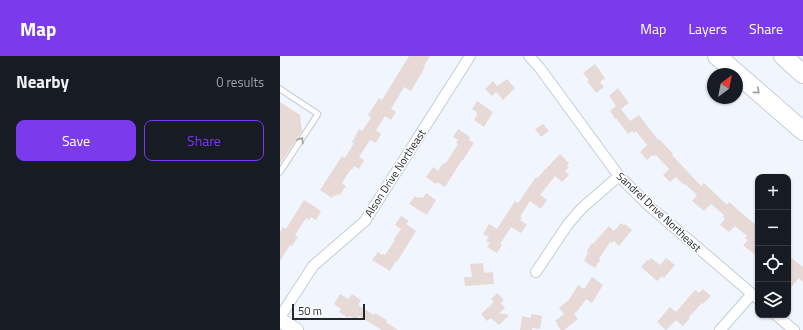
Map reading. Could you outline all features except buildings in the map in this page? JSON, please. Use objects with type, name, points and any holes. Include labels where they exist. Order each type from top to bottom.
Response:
[{"type":"highway","points":[[717,56],[803,131]]},
{"type":"highway","points":[[783,56],[803,74]]},
{"type":"main road","points":[[280,318],[296,330]]},
{"type":"street","name":"Alson Drive Northeast","points":[[280,318],[313,266],[365,221],[470,56]]},
{"type":"street","name":"Sandrel Drive Northeast","points":[[529,56],[539,67],[619,176],[648,205],[755,296]]},
{"type":"street","points":[[536,272],[568,224],[582,208],[619,176]]},
{"type":"street","points":[[720,330],[755,296]]},
{"type":"street","points":[[780,318],[794,330]]},
{"type":"lane","points":[[280,89],[318,114],[280,172]]}]
